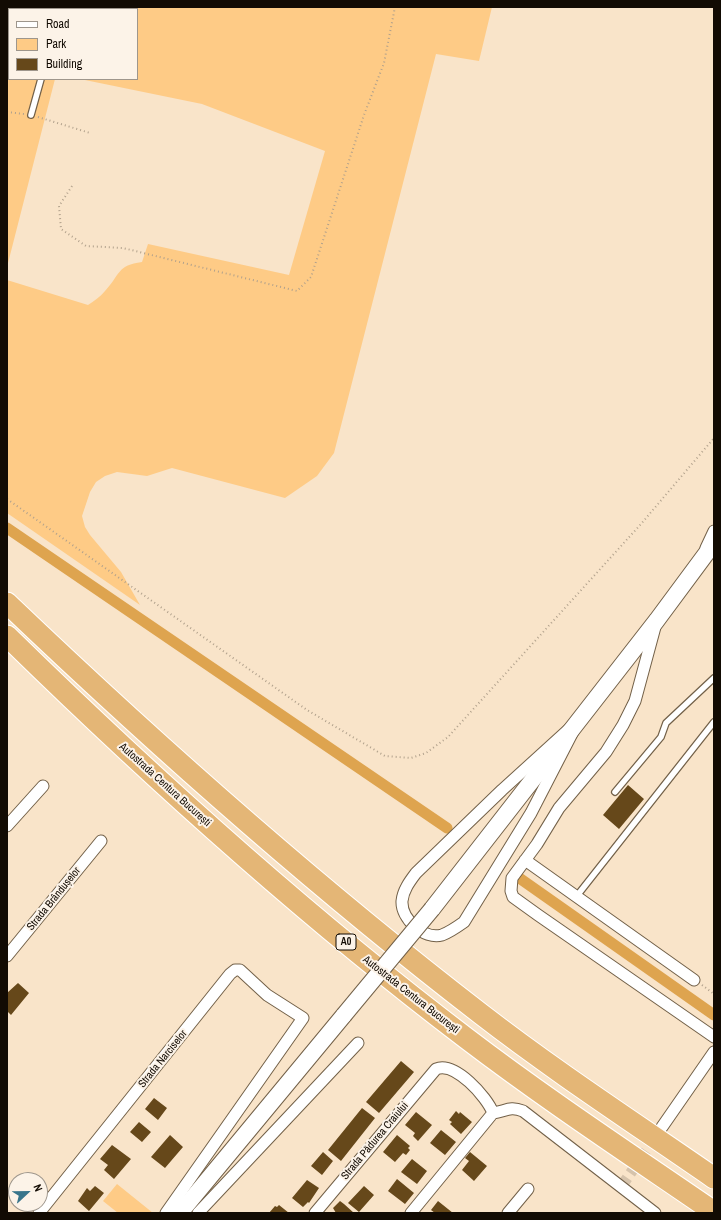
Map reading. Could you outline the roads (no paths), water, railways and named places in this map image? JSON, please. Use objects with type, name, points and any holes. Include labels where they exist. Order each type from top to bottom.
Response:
[{"type":"highway","name":"A0","points":[[7,603],[185,769],[380,934],[527,1048],[714,1178]]},
{"type":"highway","name":"Autostrada Centura București","points":[[7,636],[168,789],[362,956],[466,1038],[714,1212]]},
{"type":"main road","points":[[180,1213],[432,909],[709,553],[714,543]]},
{"type":"street","points":[[709,553],[708,539],[714,531]]},
{"type":"street","points":[[657,620],[635,701],[623,725],[606,752],[560,808],[512,878],[511,891],[513,897],[714,1037]]},
{"type":"street","points":[[579,720],[531,813],[464,922],[453,930],[441,935],[428,934],[419,929],[405,915],[402,899],[407,886],[416,873],[502,790],[579,720]]},
{"type":"street","points":[[7,826],[42,786]]},
{"type":"street","name":"Strada Brândușelor","points":[[7,956],[101,841]]},
{"type":"street","points":[[525,860],[694,980]]},
{"type":"street","name":"Strada Narciselor","points":[[39,1213],[235,970],[240,970],[267,995],[303,1018],[166,1213]]},
{"type":"street","points":[[198,1213],[358,1043]]},
{"type":"street","points":[[662,1127],[714,1052]]},
{"type":"street","name":"Strada Pădurea Craiului","points":[[315,1213],[436,1069],[446,1067],[453,1070],[481,1093],[489,1103],[493,1113]]},
{"type":"street","points":[[411,1213],[493,1113],[508,1108],[523,1111],[655,1213]]},
{"type":"street","points":[[508,1213],[528,1189]]},
{"type":"lane","points":[[31,115],[41,80]]},
{"type":"lane","points":[[615,792],[660,737],[666,723],[714,678]]},
{"type":"lane","points":[[576,897],[714,722]]},
{"type":"waterway","points":[[7,528],[447,828]]},
{"type":"waterway","points":[[515,875],[714,1015]]},
{"type":"tunnel","points":[[621,1187],[657,1135]]}]
